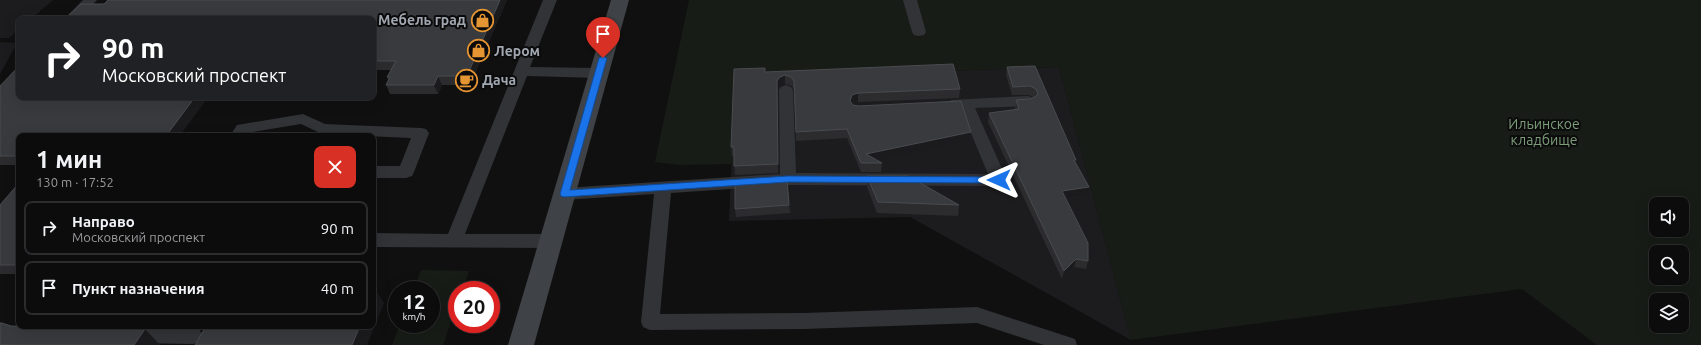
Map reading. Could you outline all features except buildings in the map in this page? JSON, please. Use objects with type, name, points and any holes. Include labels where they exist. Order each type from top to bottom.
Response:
[{"type":"main road","points":[[521,345],[620,0]]},
{"type":"lane","points":[[74,16],[90,0]]},
{"type":"lane","points":[[454,240],[550,0]]},
{"type":"lane","points":[[910,0],[919,32]]},
{"type":"lane","points":[[521,71],[599,73]]},
{"type":"lane","points":[[786,90],[788,179]]},
{"type":"lane","points":[[943,105],[1028,101]]},
{"type":"lane","points":[[564,194],[788,179],[999,180],[966,104]]},
{"type":"lane","points":[[240,133],[242,129],[304,120],[322,128],[421,133],[406,172],[376,172]]},
{"type":"lane","points":[[663,188],[650,322],[804,320],[977,315],[1068,345]]},
{"type":"lane","points":[[376,240],[551,241]]},
{"type":"lane","points":[[111,334],[193,336],[188,345]]},
{"type":"shaded area","points":[[0,0],[53,0],[34,16],[16,16],[16,32],[9,38],[0,38]]},
{"type":"shaded area","points":[[0,42],[16,43],[16,45],[0,74]]},
{"type":"shaded area","points":[[1059,67],[1131,340],[910,217],[729,221],[735,78]]},
{"type":"green space","name":"Ильинское кладбище","points":[[689,0],[1701,0],[1701,345],[1597,345],[1522,289],[1131,340],[1059,67],[735,78],[732,164],[680,165],[655,162]]},
{"type":"green space","points":[[421,270],[469,271],[466,281],[448,281],[448,331],[443,345],[392,345],[397,333],[440,333],[440,281],[417,281]]},
{"type":"place","name":"Мебель град","points":[[482,20]]},
{"type":"place","name":"Лером","points":[[478,51]]},
{"type":"place","name":"Дача","points":[[466,80]]},
{"type":"route","points":[[603,58],[564,194],[788,179],[999,180]]}]
